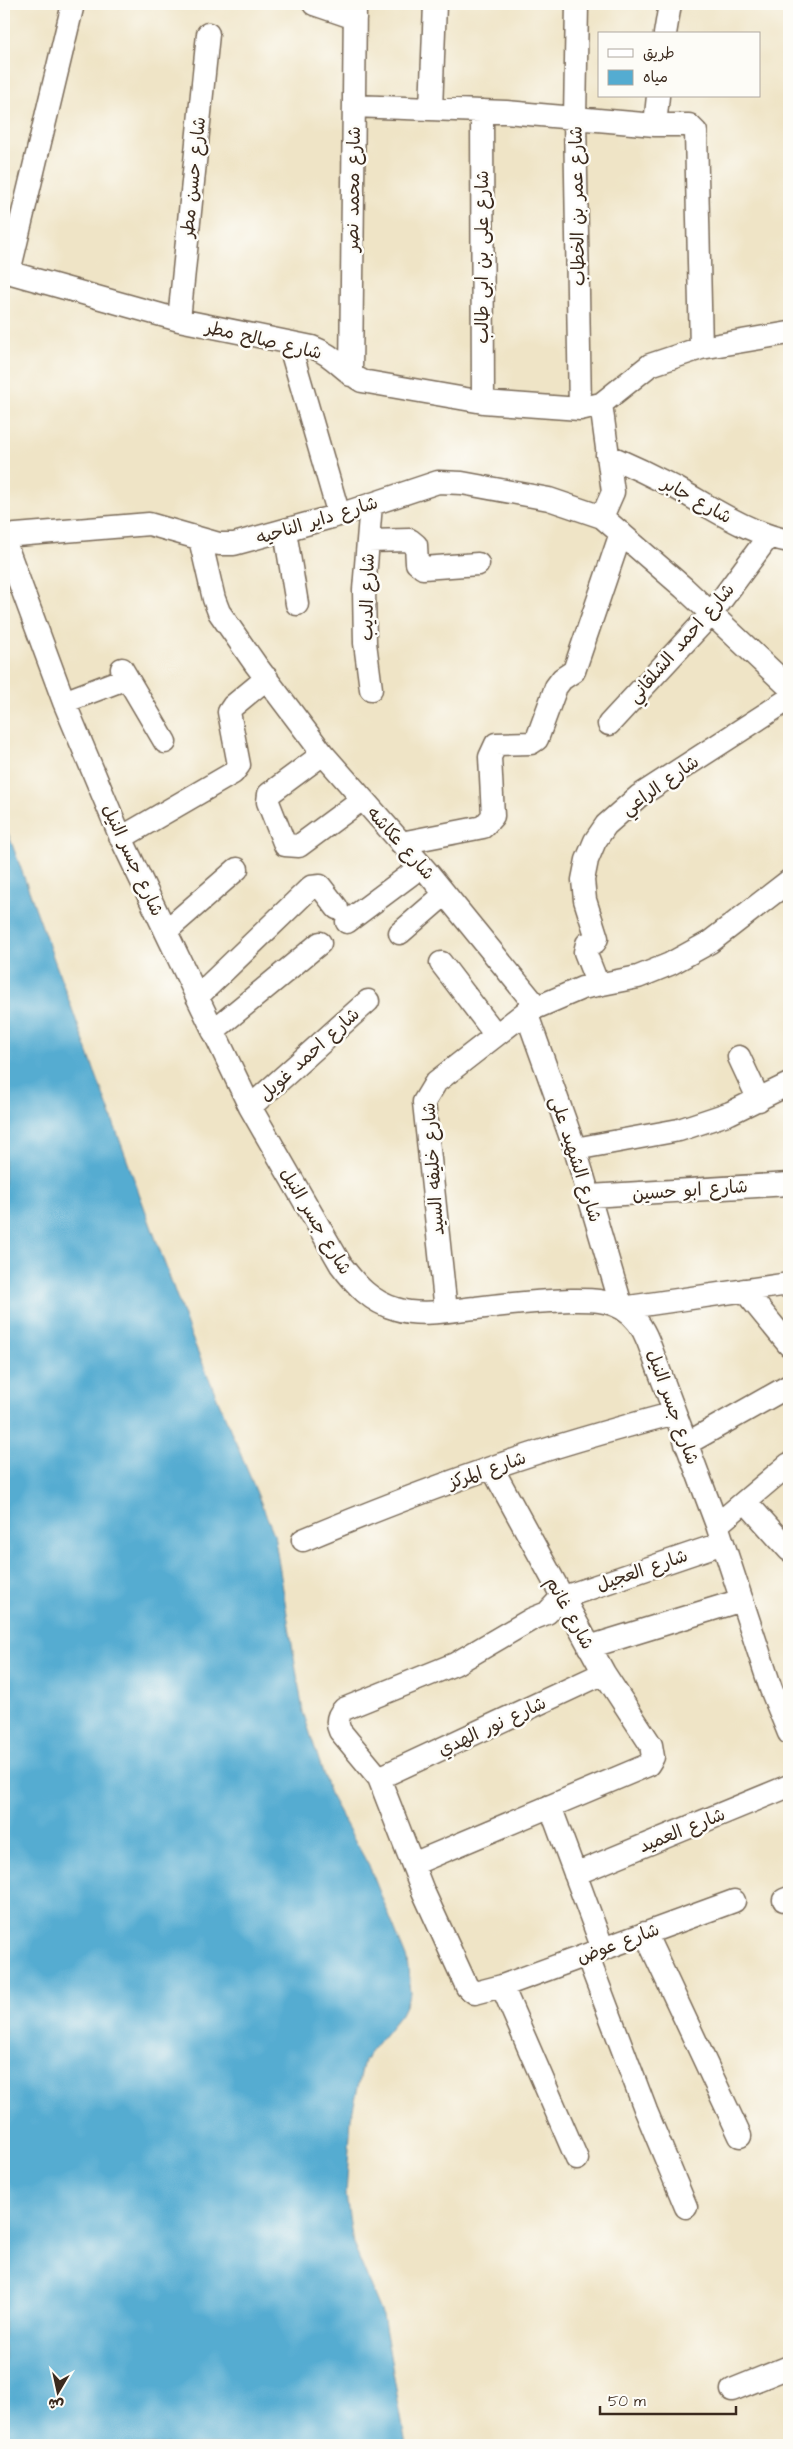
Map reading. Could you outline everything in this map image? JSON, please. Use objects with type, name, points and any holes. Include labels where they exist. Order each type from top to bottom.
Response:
[{"type":"street","points":[[6,272],[73,4]]},
{"type":"street","points":[[314,4],[355,11]]},
{"type":"street","points":[[431,109],[435,4]]},
{"type":"street","name":"شارع عمر بن الخطاب","points":[[577,4],[575,118],[590,406],[607,455],[613,492],[602,517]]},
{"type":"street","points":[[664,32],[670,4]]},
{"type":"street","name":"شارع محمد نصر","points":[[351,375],[355,11]]},
{"type":"street","name":"شارع حسن مطر","points":[[179,320],[208,34]]},
{"type":"street","points":[[655,125],[658,98]]},
{"type":"street","points":[[354,106],[482,111],[655,125],[689,125],[696,130],[701,348]]},
{"type":"street","name":"شارع على بن ابى طالب","points":[[482,111],[483,402]]},
{"type":"street","name":"شارع صالح مطر","points":[[6,272],[179,320],[323,351],[332,356],[351,375],[370,383],[483,402],[590,406]]},
{"type":"street","points":[[590,406],[650,365],[701,348],[789,333]]},
{"type":"street","points":[[289,343],[339,515]]},
{"type":"street","name":"شارع جابر","points":[[607,455],[645,472],[739,524],[779,539]]},
{"type":"street","name":"شارع داير الناحيه","points":[[4,536],[149,524],[176,530],[219,544],[234,544],[339,515],[438,482],[549,498],[602,517],[711,614],[789,687]]},
{"type":"street","name":"شارع الديب","points":[[371,504],[364,599],[365,643],[371,689]]},
{"type":"street","points":[[285,530],[297,604]]},
{"type":"street","points":[[401,843],[478,828],[491,820],[493,816],[490,757],[492,750],[496,744],[531,743],[537,739],[556,687],[574,671],[620,533]]},
{"type":"street","name":"شارع عكاشه","points":[[200,539],[214,599],[219,612],[267,678],[306,717],[323,754],[445,894],[531,1009]]},
{"type":"street","name":"شارع احمد الشلقاني","points":[[610,724],[779,539]]},
{"type":"street","name":"شارع جسر النيل","points":[[4,540],[64,702],[121,838],[250,1108],[341,1265],[355,1285],[374,1300],[397,1310],[421,1313],[542,1301],[589,1300],[600,1301],[622,1308],[638,1322],[644,1332],[720,1534],[771,1689],[789,1733]]},
{"type":"street","points":[[368,541],[410,540],[416,545],[416,564],[423,568],[478,564]]},
{"type":"street","points":[[64,702],[125,673],[165,742]]},
{"type":"street","points":[[121,838],[233,774],[239,765],[229,712],[233,706],[267,678]]},
{"type":"street","name":"شارع الراعي","points":[[598,985],[585,952],[587,944],[596,942],[598,938],[584,900],[583,880],[587,860],[595,841],[606,825],[639,796],[789,699]]},
{"type":"street","points":[[323,754],[269,794],[268,802],[285,845],[299,846],[362,800]]},
{"type":"street","points":[[197,997],[310,887],[320,886],[342,915],[422,866]]},
{"type":"street","points":[[166,931],[236,869]]},
{"type":"street","name":"شارع خليفه السيد","points":[[446,1311],[424,1102],[436,1082],[531,1009],[582,988],[638,977],[670,964],[710,942],[789,881]]},
{"type":"street","points":[[400,933],[445,894]]},
{"type":"street","points":[[214,1031],[320,942]]},
{"type":"street","points":[[440,964],[496,1035]]},
{"type":"street","name":"شارع احمد غويل","points":[[250,1108],[368,1001]]},
{"type":"street","name":"شارع الشهيد على","points":[[531,1009],[590,1196],[622,1308]]},
{"type":"street","points":[[739,1057],[760,1100]]},
{"type":"street","points":[[575,1149],[679,1130],[730,1113],[760,1100],[789,1084]]},
{"type":"street","name":"شارع ابو حسين","points":[[590,1196],[789,1184]]},
{"type":"street","points":[[622,1308],[789,1284]]},
{"type":"street","points":[[744,1290],[789,1345]]},
{"type":"street","points":[[686,1444],[789,1386]]},
{"type":"street","name":"شارع المركز","points":[[303,1540],[394,1503],[486,1469],[580,1439],[675,1413]]},
{"type":"street","name":"شارع العجيل","points":[[561,1598],[720,1534],[746,1502],[789,1464]]},
{"type":"street","name":"شارع غانم","points":[[497,1477],[589,1647],[651,1745],[653,1757],[648,1765],[550,1806]]},
{"type":"street","points":[[746,1502],[789,1550]]},
{"type":"street","points":[[561,1598],[547,1613],[532,1619],[454,1664],[341,1712],[337,1724],[340,1731],[379,1778],[413,1864],[550,1806],[575,1874],[595,1952],[686,2207]]},
{"type":"street","points":[[589,1647],[742,1600]]},
{"type":"street","name":"شارع نور الهدي","points":[[379,1778],[604,1673]]},
{"type":"street","name":"شارع العميد","points":[[575,1874],[789,1786]]},
{"type":"street","name":"شارع عوض","points":[[413,1864],[467,1986],[471,1992],[480,1994],[734,1901]]},
{"type":"street","points":[[645,1933],[740,2136]]},
{"type":"street","points":[[502,1986],[577,2159]]},
{"type":"street","points":[[732,2390],[789,2366]]},
{"type":"water","points":[[4,822],[190,1333],[274,1534],[303,1712],[331,1797],[370,1868],[407,1960],[411,1993],[401,2014],[364,2060],[351,2118],[346,2195],[353,2244],[383,2316],[406,2445],[4,2445]]}]
